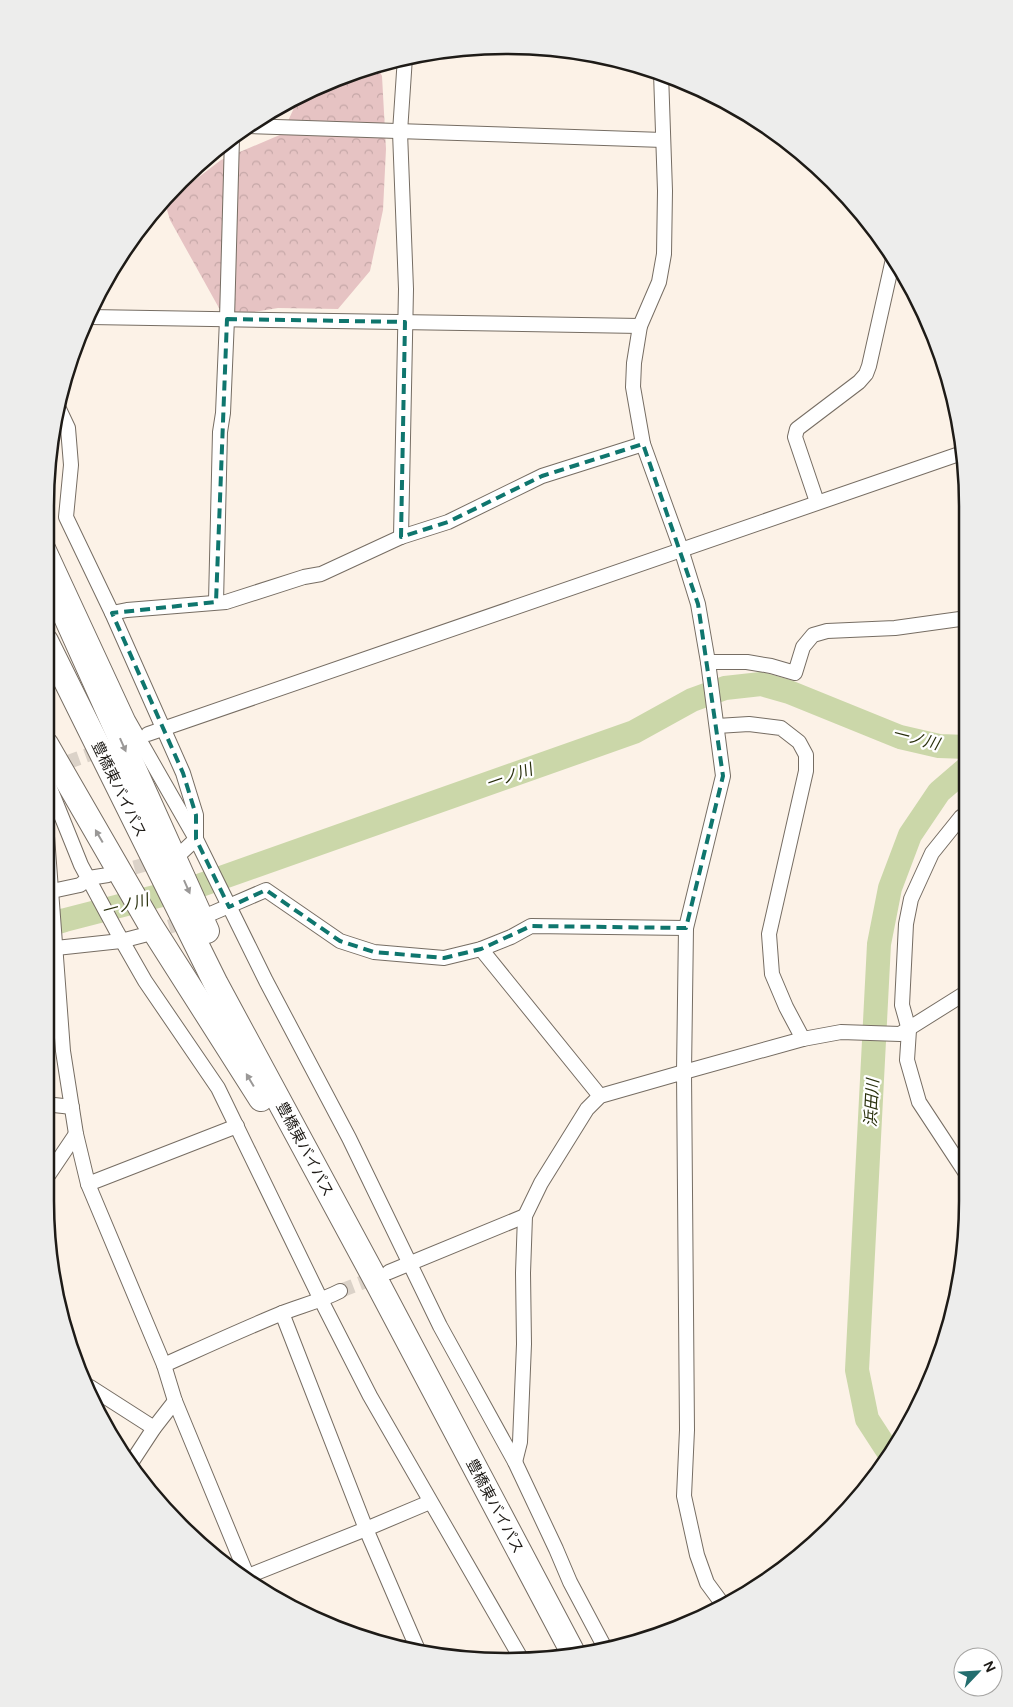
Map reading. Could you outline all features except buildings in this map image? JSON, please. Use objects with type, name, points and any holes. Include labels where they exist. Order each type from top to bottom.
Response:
[{"type":"highway","points":[[54,591],[171,861],[196,914]]},
{"type":"highway","name":"豊橋東バイパス","points":[[54,656],[171,861]]},
{"type":"highway","points":[[54,759],[116,877],[147,930],[231,1050],[306,1174],[384,1278]]},
{"type":"highway","name":"豊橋東バイパス","points":[[196,914],[214,946],[216,984],[384,1278],[571,1648]]},
{"type":"street","points":[[401,537],[406,289],[400,132],[404,65]]},
{"type":"street","points":[[661,81],[665,191],[664,254],[659,282],[640,326],[634,363],[633,387],[644,444],[698,604],[709,664],[723,776],[686,928],[684,1072],[687,1430],[684,1496],[697,1555],[707,1583],[720,1600]]},
{"type":"street","points":[[260,127],[663,140]]},
{"type":"street","points":[[216,602],[220,432],[223,414],[227,320],[232,146]]},
{"type":"street","points":[[817,502],[795,437],[797,429],[859,382],[866,374],[891,268]]},
{"type":"street","points":[[95,317],[640,326]]},
{"type":"street","points":[[62,417],[68,428],[71,465],[66,517],[112,613],[163,727],[183,773],[196,815],[196,839],[171,861]]},
{"type":"street","points":[[112,613],[127,610],[226,602],[304,576],[321,574],[401,537],[448,522],[542,476],[644,444]]},
{"type":"street","points":[[148,734],[163,727],[956,454]]},
{"type":"street","points":[[54,560],[128,720],[196,839],[349,1138],[440,1326],[516,1462],[570,1582],[603,1643]]},
{"type":"street","points":[[709,664],[747,662],[795,673],[803,646],[814,635],[827,632],[895,628],[959,619]]},
{"type":"street","points":[[716,721],[781,728],[799,742],[806,755],[806,771],[770,934],[772,974],[786,1007],[803,1038]]},
{"type":"street","points":[[54,800],[80,865],[119,937],[145,981],[218,1088],[370,1396],[518,1653]]},
{"type":"street","points":[[959,819],[932,853],[911,899],[906,924],[902,1005],[907,1060],[920,1102],[959,1163]]},
{"type":"street","points":[[54,894],[80,885],[116,877]]},
{"type":"street","points":[[196,914],[266,890],[340,941],[374,952],[444,958],[481,949],[511,937],[531,926],[686,928]]},
{"type":"street","points":[[54,922],[64,1051],[76,1134],[88,1184],[164,1365],[175,1401],[245,1570]]},
{"type":"street","points":[[56,948],[147,930]]},
{"type":"street","points":[[481,949],[600,1096]]},
{"type":"street","points":[[516,1462],[520,1442],[524,1344],[523,1273],[525,1216],[541,1183],[586,1109],[600,1096],[803,1038],[841,1032],[904,1032],[959,997]]},
{"type":"street","points":[[54,1105],[72,1107]]},
{"type":"street","points":[[88,1184],[237,1126]]},
{"type":"street","points":[[54,1167],[76,1134]]},
{"type":"street","points":[[384,1278],[409,1264],[525,1216]]},
{"type":"street","points":[[164,1365],[282,1313],[321,1300],[340,1291]]},
{"type":"street","points":[[282,1313],[366,1529],[416,1644]]},
{"type":"street","points":[[95,1390],[154,1428]]},
{"type":"street","points":[[134,1458],[175,1401]]},
{"type":"street","points":[[255,1577],[430,1502]]},
{"type":"highlighted area","points":[[227,319],[405,322],[401,537],[448,522],[542,476],[643,444],[698,604],[723,776],[686,928],[531,926],[481,949],[444,958],[374,952],[340,941],[266,890],[229,907],[196,839],[196,815],[183,773],[112,613],[216,602]]},
{"type":"green space","points":[[380,72],[382,76],[386,149],[383,210],[370,271],[338,309],[278,308],[224,317],[170,220],[166,208],[183,189],[221,160],[282,134],[295,106],[333,88]]},
{"type":"waterway","name":"一ノ川","points":[[54,923],[201,885],[634,732],[692,700],[725,688],[761,684],[789,692],[900,737],[939,746],[959,747]]},
{"type":"waterway","name":"浜田川","points":[[886,1448],[867,1419],[857,1370],[879,944],[890,888],[910,835],[939,792],[959,775]]},
{"type":"tunnel","points":[[54,767],[107,748]]},
{"type":"tunnel","points":[[114,873],[161,860]]},
{"type":"tunnel","points":[[149,933],[191,920]]},
{"type":"tunnel","points":[[340,1291],[379,1276]]}]
